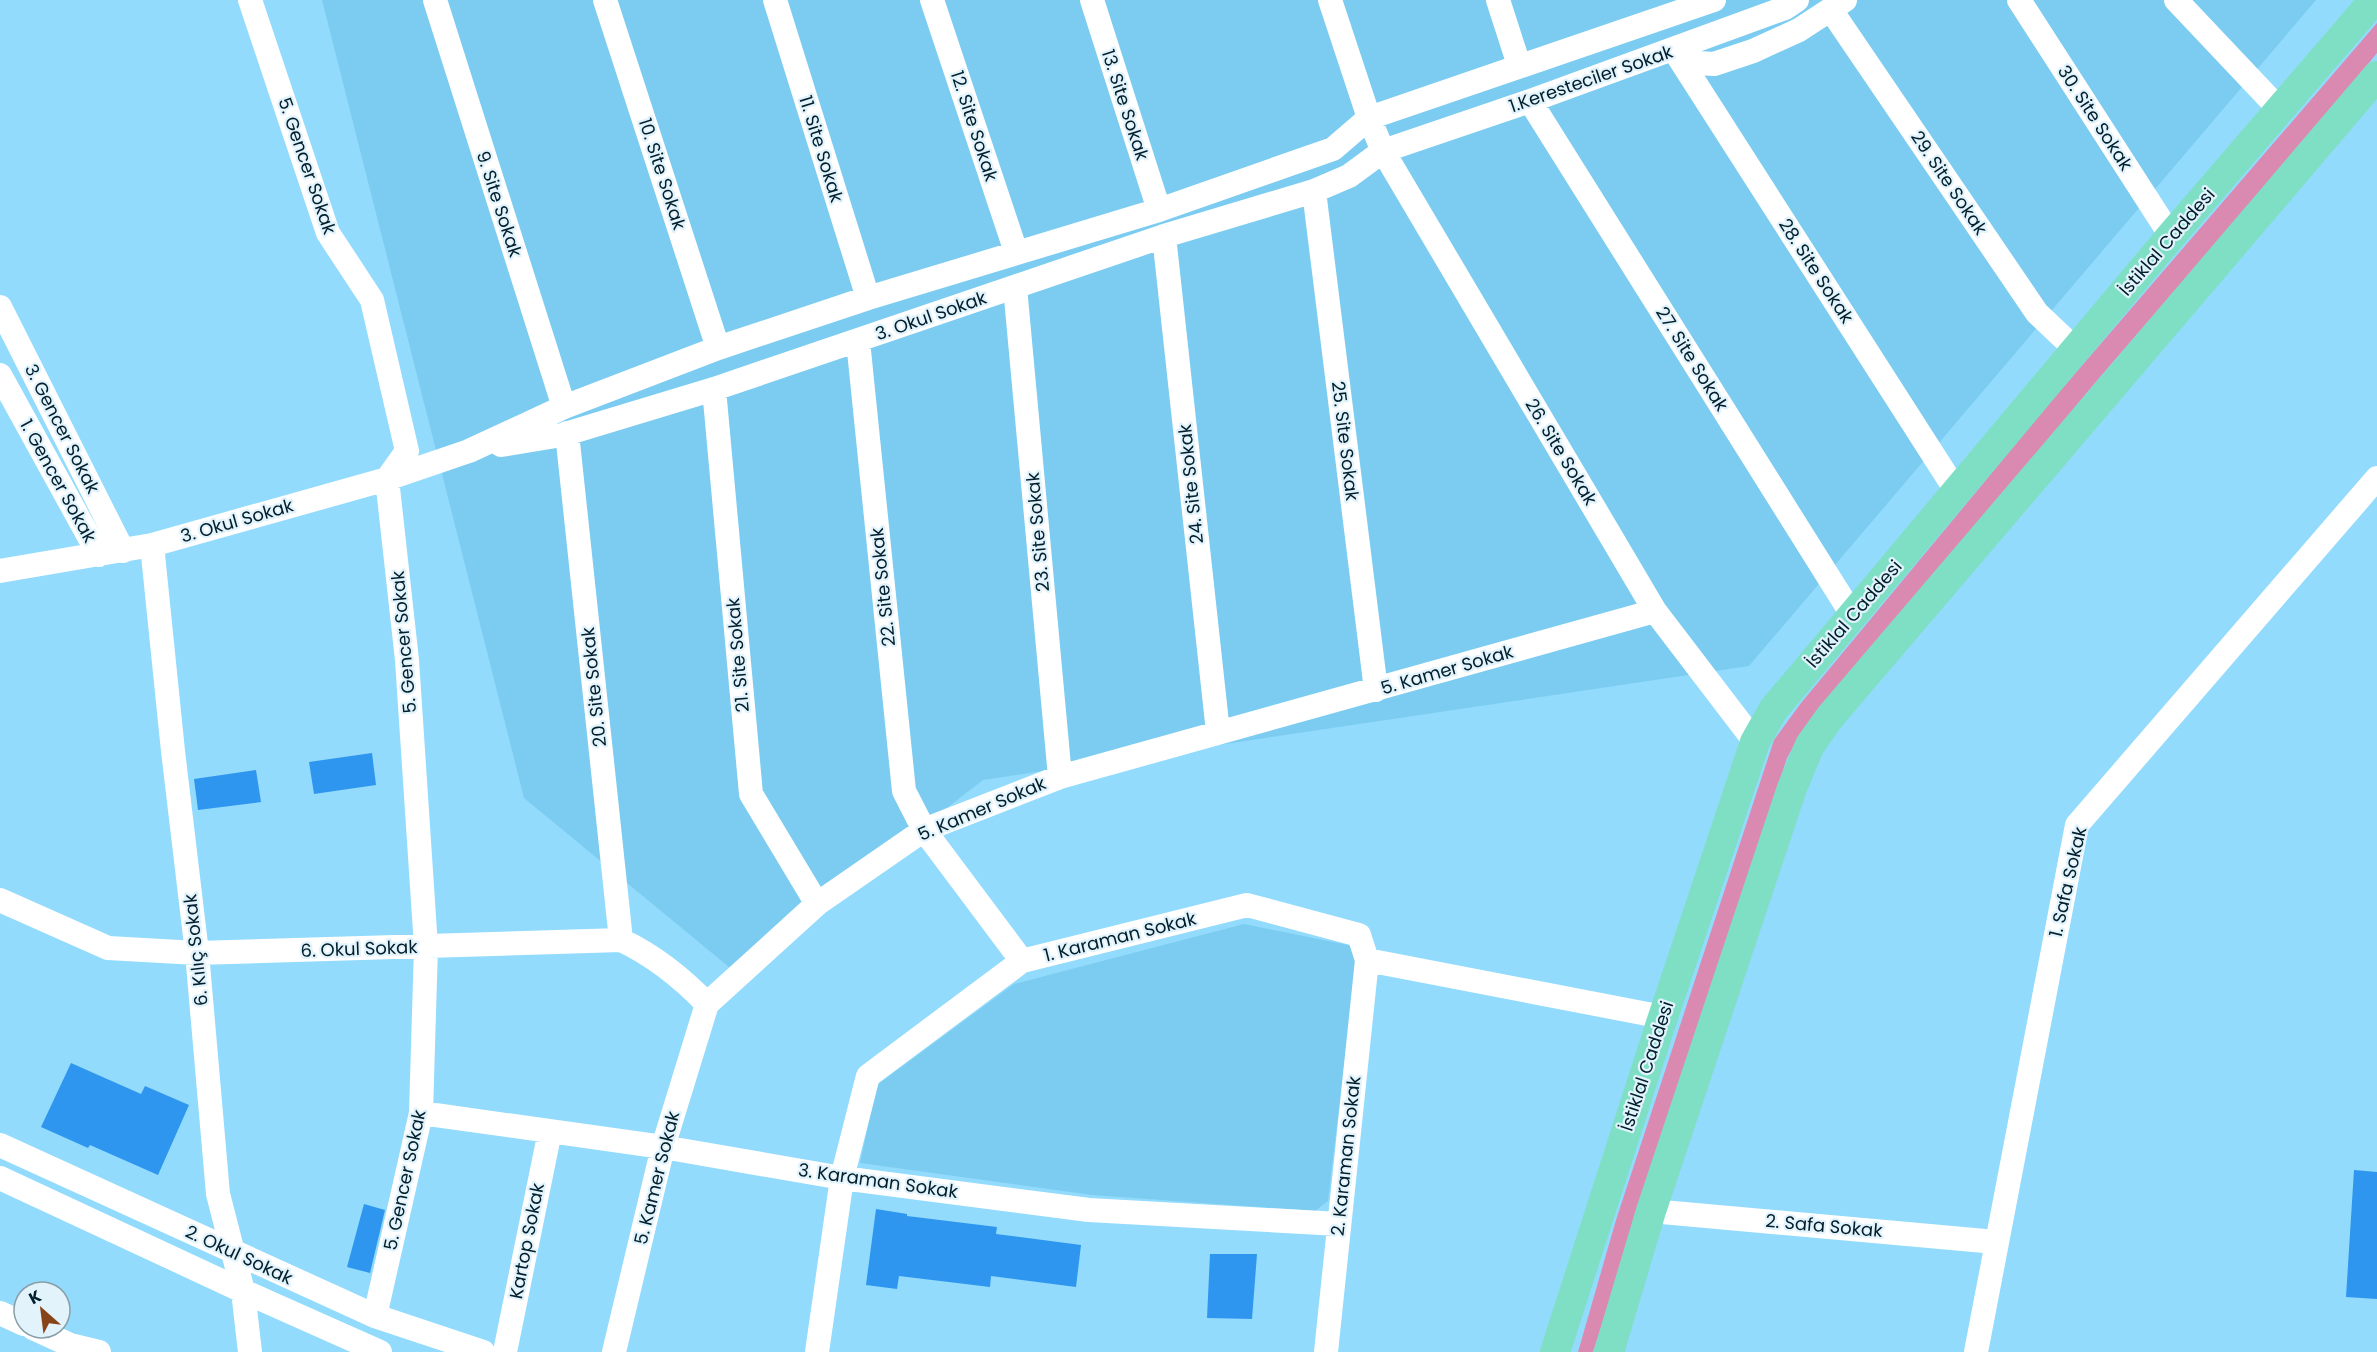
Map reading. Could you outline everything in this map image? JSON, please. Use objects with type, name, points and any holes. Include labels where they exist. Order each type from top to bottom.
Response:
[{"type":"main road","name":"İstiklal Caddesi","points":[[1555,1352],[1755,742],[1773,710],[2075,349],[2374,0]]},
{"type":"main road","points":[[1609,1352],[1651,1211],[1792,788],[1810,745],[1830,717],[2377,76]]},
{"type":"street","name":"5. Gencer Sokak","points":[[250,0],[328,233],[372,300],[407,451],[387,479],[408,660],[426,947],[421,1113],[375,1316]]},
{"type":"street","name":"9. Site Sokak","points":[[435,0],[564,407]]},
{"type":"street","name":"10. Site Sokak","points":[[605,0],[718,348]]},
{"type":"street","name":"11. Site Sokak","points":[[775,0],[868,297]]},
{"type":"street","name":"12. Site Sokak","points":[[932,0],[1016,252]]},
{"type":"street","name":"13. Site Sokak","points":[[1092,0],[1159,210]]},
{"type":"street","name":"26. Site Sokak","points":[[1330,0],[1369,118],[1383,151],[1655,611],[1755,742]]},
{"type":"street","points":[[1498,0],[1519,65]]},
{"type":"street","name":"1.Keresteciler Sokak","points":[[1369,118],[1519,65],[1658,9],[1714,0]]},
{"type":"street","name":"1.Keresteciler Sokak","points":[[1383,151],[1530,101],[1678,56],[1785,8],[1797,0]]},
{"type":"street","name":"30. Site Sokak","points":[[2019,0],[2171,236]]},
{"type":"street","points":[[2176,0],[2280,110]]},
{"type":"street","points":[[1678,56],[1714,64],[1753,51],[1799,30],[1838,5]]},
{"type":"street","name":"29. Site Sokak","points":[[1838,5],[2037,313],[2075,349]]},
{"type":"street","name":"28. Site Sokak","points":[[1678,56],[1957,492]]},
{"type":"street","name":"27. Site Sokak","points":[[1530,101],[1853,616]]},
{"type":"street","name":"3. Okul Sokak","points":[[0,571],[152,545],[387,479],[469,451],[564,407],[718,348],[868,297],[1159,210],[1333,149],[1369,118]]},
{"type":"street","name":"3. Okul Sokak","points":[[469,451],[567,433],[714,389],[1164,236],[1314,191],[1349,176],[1383,151]]},
{"type":"street","name":"25. Site Sokak","points":[[1314,191],[1376,690]]},
{"type":"street","name":"24. Site Sokak","points":[[1164,236],[1218,732]]},
{"type":"street","name":"23. Site Sokak","points":[[1016,287],[1060,777]]},
{"type":"street","name":"3. Gencer Sokak","points":[[0,307],[123,551]]},
{"type":"street","name":"22. Site Sokak","points":[[858,341],[904,791],[924,830],[1022,961]]},
{"type":"street","name":"1. Gencer Sokak","points":[[0,375],[99,555]]},
{"type":"street","name":"21. Site Sokak","points":[[714,389],[751,794],[817,904]]},
{"type":"street","name":"20. Site Sokak","points":[[567,433],[621,940]]},
{"type":"street","name":"1. Safa Sokak","points":[[1976,1352],[2077,825],[2377,478]]},
{"type":"street","name":"6. Kılıç Sokak","points":[[152,545],[197,953],[218,1194],[243,1291],[250,1352]]},
{"type":"street","name":"5. Kamer Sokak","points":[[614,1352],[663,1147],[706,1004],[817,904],[924,830],[1060,777],[1655,611]]},
{"type":"street","name":"6. Okul Sokak","points":[[0,900],[108,948],[197,953],[621,940]]},
{"type":"street","name":"1. Karaman Sokak","points":[[817,1352],[842,1178],[868,1077],[1022,961],[1247,905],[1359,935],[1367,960]]},
{"type":"street","points":[[621,940],[681,977],[706,1004]]},
{"type":"street","points":[[1367,960],[1663,1017]]},
{"type":"street","name":"2. Karaman Sokak","points":[[1326,1352],[1367,960]]},
{"type":"street","name":"3. Karaman Sokak","points":[[421,1113],[663,1147],[842,1178],[1089,1210],[1339,1224]]},
{"type":"street","name":"Kartop Sokak","points":[[505,1352],[550,1131]]},
{"type":"street","name":"2. Okul Sokak","points":[[0,1144],[375,1316],[483,1352]]},
{"type":"street","name":"2. Okul Sokak","points":[[0,1178],[380,1352]]},
{"type":"street","name":"2. Safa Sokak","points":[[1651,1211],[1996,1242]]},
{"type":"street","points":[[63,1348],[99,1352]]},
{"type":"shaded area","points":[[322,0],[2316,0],[1749,666],[983,780],[735,972],[524,798]]},
{"type":"shaded area","points":[[2377,23],[2377,53],[2330,111],[2100,377],[1797,740],[1787,758],[1593,1352],[1578,1352],[1616,1220],[1774,740],[1801,703],[2054,398]]},
{"type":"shaded area","points":[[1244,924],[1358,947],[1328,1201],[1315,1211],[1092,1195],[860,1163],[877,1085],[1014,984]]},
{"type":"building","points":[[372,753],[376,785],[314,794],[309,762]]},
{"type":"building","points":[[256,770],[261,802],[198,810],[194,779]]},
{"type":"building","points":[[71,1063],[141,1094],[145,1086],[189,1105],[158,1175],[90,1145],[88,1148],[41,1127]]},
{"type":"building","points":[[2354,1170],[2377,1172],[2377,1299],[2346,1297]]},
{"type":"building","points":[[364,1204],[385,1210],[370,1273],[347,1267]]},
{"type":"building","points":[[876,1209],[907,1214],[907,1216],[997,1227],[996,1234],[1081,1245],[1076,1287],[991,1276],[990,1287],[899,1276],[897,1289],[866,1285]]},
{"type":"building","points":[[1210,1254],[1257,1254],[1252,1319],[1207,1318]]}]
